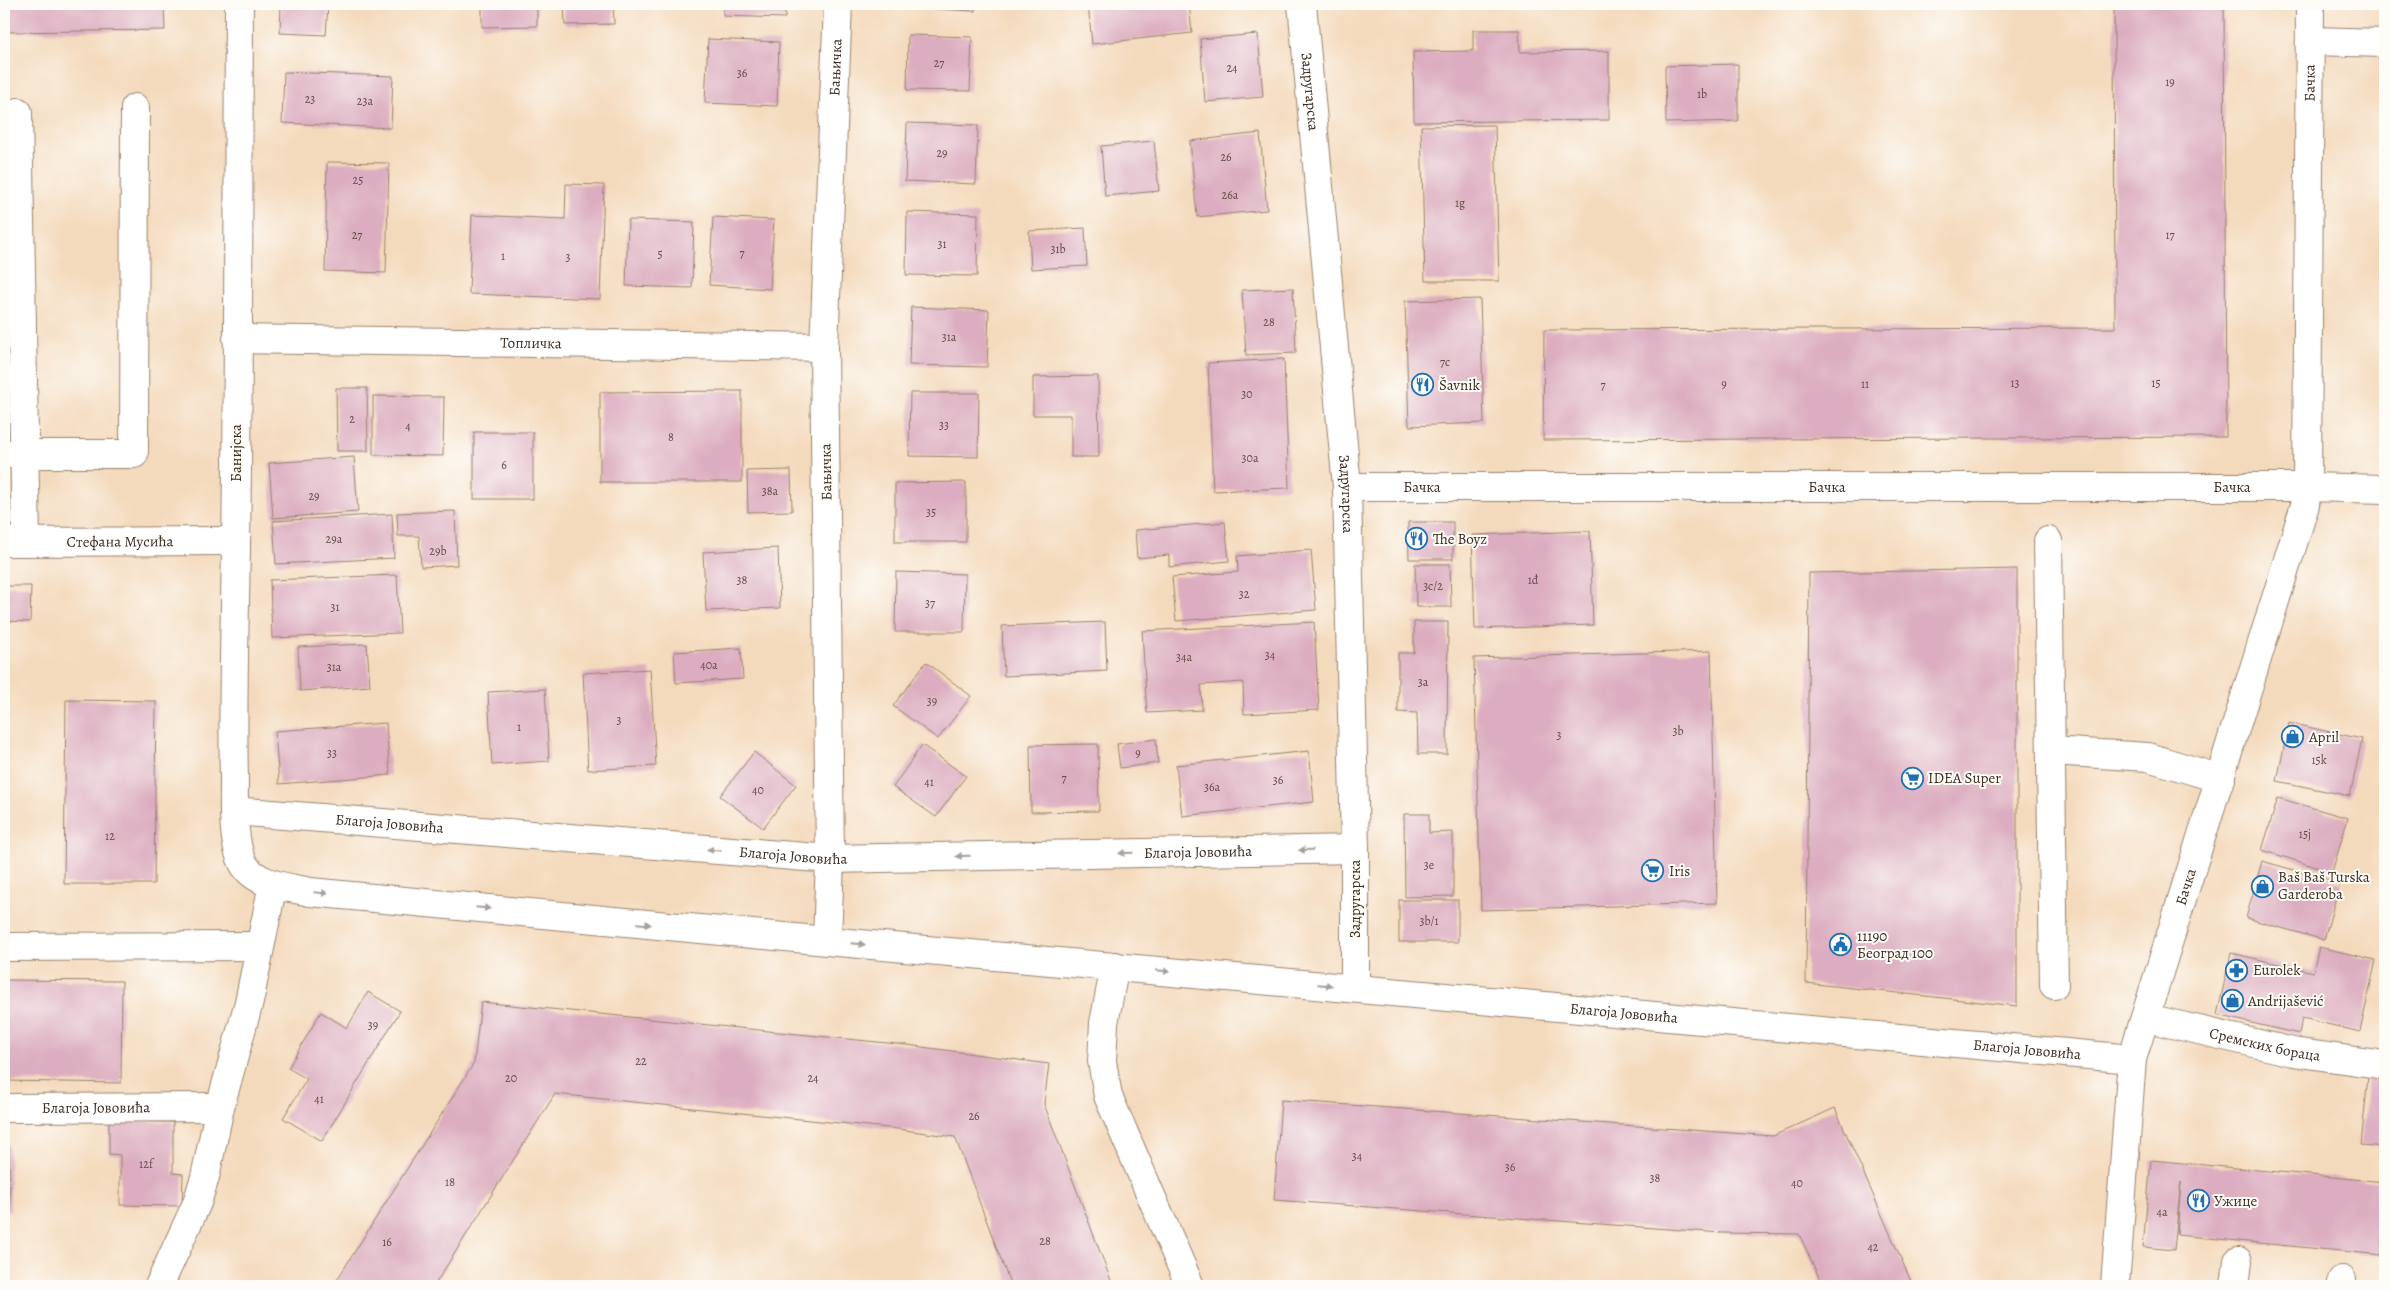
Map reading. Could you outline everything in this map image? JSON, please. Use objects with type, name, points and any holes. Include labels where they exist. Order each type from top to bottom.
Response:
[{"type":"street","name":"Банијска","points":[[239,4],[236,541],[232,719],[234,811],[238,847],[243,864],[256,877],[273,884]]},
{"type":"street","name":"Бањичка","points":[[827,941],[830,859],[824,346],[838,4]]},
{"type":"street","name":"Задругарска","points":[[1302,4],[1347,487],[1355,849],[1355,987]]},
{"type":"street","name":"Бачка","points":[[2132,1059],[2147,1018],[2305,505],[2307,486],[2310,4]]},
{"type":"street","points":[[2311,41],[2385,43]]},
{"type":"street","points":[[14,454],[134,454],[135,108]]},
{"type":"street","points":[[15,542],[14,454],[18,112]]},
{"type":"street","name":"Топличка","points":[[237,339],[824,346]]},
{"type":"street","name":"Бачка","points":[[1347,487],[2307,486]]},
{"type":"street","points":[[2307,486],[2385,489]]},
{"type":"street","name":"Стефана Мусића","points":[[15,542],[236,541]]},
{"type":"street","points":[[2048,541],[2054,985]]},
{"type":"street","points":[[2051,751],[2148,757],[2221,779]]},
{"type":"street","name":"Благоја Јововића","points":[[234,811],[830,859],[1355,849]]},
{"type":"street","points":[[159,1286],[197,1203],[220,1107],[249,1002],[273,884]]},
{"type":"street","name":"Благоја Јововића","points":[[273,884],[310,892],[827,941],[1355,987],[1883,1038],[2132,1059]]},
{"type":"street","points":[[4,947],[259,946]]},
{"type":"street","points":[[1115,966],[1104,1023],[1102,1061],[1108,1096],[1190,1286]]},
{"type":"street","name":"Сремских бораца","points":[[2147,1018],[2293,1052],[2385,1065]]},
{"type":"street","points":[[2116,1286],[2132,1059]]},
{"type":"street","name":"Благоја Јововића","points":[[4,1108],[220,1107]]},
{"type":"building","points":[[4,4],[164,4],[165,30],[4,32]]},
{"type":"building","points":[[281,4],[328,4],[326,35],[280,33]]},
{"type":"building","points":[[482,4],[537,4],[537,26],[482,27]]},
{"type":"building","points":[[564,4],[613,4],[614,24],[565,25]]},
{"type":"building","points":[[723,4],[785,4],[785,18],[723,16]]},
{"type":"building","points":[[896,4],[975,4],[975,11],[896,7]]},
{"type":"building","points":[[1088,4],[1189,4],[1192,33],[1092,44]]},
{"type":"building","points":[[2114,4],[2224,4],[2226,437],[1543,440],[1544,330],[2115,328]]},
{"type":"building","points":[[1473,30],[1519,30],[1520,52],[1609,51],[1609,120],[1414,122],[1413,52],[1473,51]]},
{"type":"building","points":[[1258,34],[1263,97],[1205,102],[1200,39]]},
{"type":"building","points":[[908,35],[972,37],[970,91],[907,90]]},
{"type":"building","points":[[708,39],[779,42],[777,106],[705,103]]},
{"type":"building","points":[[1738,64],[1738,121],[1666,123],[1665,66]]},
{"type":"building","points":[[284,72],[393,76],[391,128],[282,123]]},
{"type":"building","points":[[907,123],[978,125],[976,184],[905,181]]},
{"type":"building","points":[[1495,125],[1499,281],[1425,281],[1421,126]]},
{"type":"building","points":[[1260,133],[1267,210],[1197,217],[1190,141]]},
{"type":"building","points":[[1154,141],[1159,191],[1105,196],[1101,146]]},
{"type":"building","points":[[327,162],[389,163],[386,273],[325,271]]},
{"type":"building","points":[[566,184],[604,185],[600,299],[469,294],[472,215],[565,219]]},
{"type":"building","points":[[907,212],[978,214],[977,276],[906,275]]},
{"type":"building","points":[[713,217],[774,220],[770,289],[709,285]]},
{"type":"building","points":[[628,220],[694,222],[692,288],[626,286]]},
{"type":"building","points":[[1085,228],[1087,266],[1031,269],[1029,231]]},
{"type":"building","points":[[1293,288],[1296,353],[1246,355],[1242,290]]},
{"type":"building","points":[[1480,299],[1484,423],[1409,426],[1405,301]]},
{"type":"building","points":[[911,307],[989,310],[987,367],[909,365]]},
{"type":"building","points":[[1284,359],[1289,488],[1213,491],[1208,363]]},
{"type":"building","points":[[1098,376],[1099,457],[1071,457],[1071,415],[1033,415],[1033,377]]},
{"type":"building","points":[[336,388],[367,388],[368,451],[337,451]]},
{"type":"building","points":[[742,391],[742,482],[600,482],[600,392]]},
{"type":"building","points":[[910,393],[979,393],[978,457],[909,456]]},
{"type":"building","points":[[373,396],[444,397],[443,456],[373,455]]},
{"type":"building","points":[[474,432],[533,432],[533,499],[474,499]]},
{"type":"building","points":[[354,457],[358,512],[273,518],[269,463]]},
{"type":"building","points":[[791,470],[792,511],[748,512],[747,471]]},
{"type":"building","points":[[966,482],[966,542],[895,542],[895,483]]},
{"type":"building","points":[[455,511],[457,565],[421,567],[419,536],[398,536],[397,513]]},
{"type":"building","points":[[392,514],[394,558],[276,564],[273,521]]},
{"type":"building","points":[[1225,522],[1229,561],[1169,567],[1169,555],[1137,558],[1135,530]]},
{"type":"building","points":[[1408,522],[1453,522],[1453,559],[1409,559]]},
{"type":"building","points":[[1590,531],[1593,625],[1475,629],[1472,535]]},
{"type":"building","points":[[778,548],[780,608],[706,611],[703,552]]},
{"type":"building","points":[[1311,550],[1316,610],[1176,621],[1172,577],[1238,572],[1237,556]]},
{"type":"building","points":[[1415,564],[1450,564],[1451,607],[1416,607]]},
{"type":"building","name":"IDEA Super","points":[[2017,569],[2017,1006],[1806,983],[1809,573]]},
{"type":"building","points":[[896,572],[965,574],[964,632],[895,632]]},
{"type":"building","points":[[397,575],[400,633],[272,638],[270,580]]},
{"type":"building","points":[[4,586],[31,586],[30,622],[4,621]]},
{"type":"building","points":[[1105,622],[1107,671],[1004,676],[1002,626]]},
{"type":"building","points":[[1314,622],[1319,710],[1244,714],[1243,682],[1201,685],[1202,710],[1147,713],[1142,631]]},
{"type":"building","points":[[1414,622],[1448,622],[1447,754],[1418,754],[1417,713],[1398,712],[1398,653],[1414,653]]},
{"type":"building","points":[[367,644],[370,686],[300,691],[298,647]]},
{"type":"building","points":[[741,648],[743,679],[676,683],[674,652]]},
{"type":"building","points":[[1711,651],[1717,903],[1481,910],[1474,658]]},
{"type":"building","points":[[926,662],[971,696],[938,739],[893,706]]},
{"type":"building","points":[[650,669],[656,766],[588,770],[583,673]]},
{"type":"building","points":[[545,689],[549,761],[492,765],[488,692]]},
{"type":"building","points":[[66,700],[156,701],[154,884],[64,884]]},
{"type":"building","points":[[386,723],[390,775],[279,784],[275,731]]},
{"type":"building","points":[[2289,723],[2362,739],[2350,796],[2277,781]]},
{"type":"building","points":[[1156,739],[1158,763],[1120,768],[1117,744]]},
{"type":"building","points":[[1098,744],[1099,811],[1031,812],[1030,745]]},
{"type":"building","points":[[922,745],[966,776],[936,817],[893,787]]},
{"type":"building","points":[[1309,751],[1314,802],[1182,816],[1176,765]]},
{"type":"building","points":[[754,752],[796,785],[763,828],[720,796]]},
{"type":"building","points":[[2278,798],[2348,818],[2332,872],[2262,850]]},
{"type":"building","points":[[1404,814],[1429,814],[1429,833],[1453,832],[1453,896],[1405,897]]},
{"type":"building","points":[[2262,861],[2340,883],[2324,940],[2246,918]]},
{"type":"building","points":[[1399,900],[1458,900],[1458,942],[1399,942]]},
{"type":"building","points":[[2319,947],[2376,960],[2360,1032],[2302,1018],[2299,1034],[2217,1015],[2231,953],[2313,972]]},
{"type":"building","points":[[4,980],[122,981],[121,1083],[4,1081]]},
{"type":"building","points":[[368,992],[400,1011],[322,1141],[283,1118],[307,1079],[288,1068],[321,1012],[347,1028]]},
{"type":"building","points":[[481,1002],[907,1045],[1049,1064],[1044,1104],[1113,1286],[1011,1286],[955,1137],[898,1129],[555,1094],[434,1286],[333,1286],[474,1063]]},
{"type":"building","points":[[2368,1077],[2385,1078],[2385,1147],[2361,1145]]},
{"type":"building","points":[[1281,1100],[1773,1136],[1835,1108],[1913,1286],[1823,1286],[1799,1234],[1722,1233],[1274,1200]]},
{"type":"building","points":[[109,1121],[173,1122],[173,1173],[183,1174],[182,1206],[120,1205],[120,1155],[109,1154]]},
{"type":"building","points":[[4,1146],[9,1146],[10,1211],[4,1211]]},
{"type":"building","points":[[2151,1160],[2385,1182],[2385,1220],[2382,1255],[2177,1235],[2181,1182],[2174,1250],[2143,1247]]},
{"type":"place","name":"Šavnik","points":[[1423,385]]},
{"type":"place","name":"The Boyz","points":[[1417,539]]},
{"type":"place","name":"April","points":[[2293,737]]},
{"type":"place","name":"IDEA Super","points":[[1912,778]]},
{"type":"place","name":"Iris","points":[[1653,871]]},
{"type":"place","name":"Baš Baš Turska Garderoba","points":[[2262,886]]},
{"type":"place","name":"11190 Београд 100","points":[[1841,945]]},
{"type":"place","name":"Eurolek","points":[[2237,970]]},
{"type":"place","name":"Andrijašević","points":[[2232,1001]]},
{"type":"place","name":"Ужице","points":[[2198,1201]]}]
